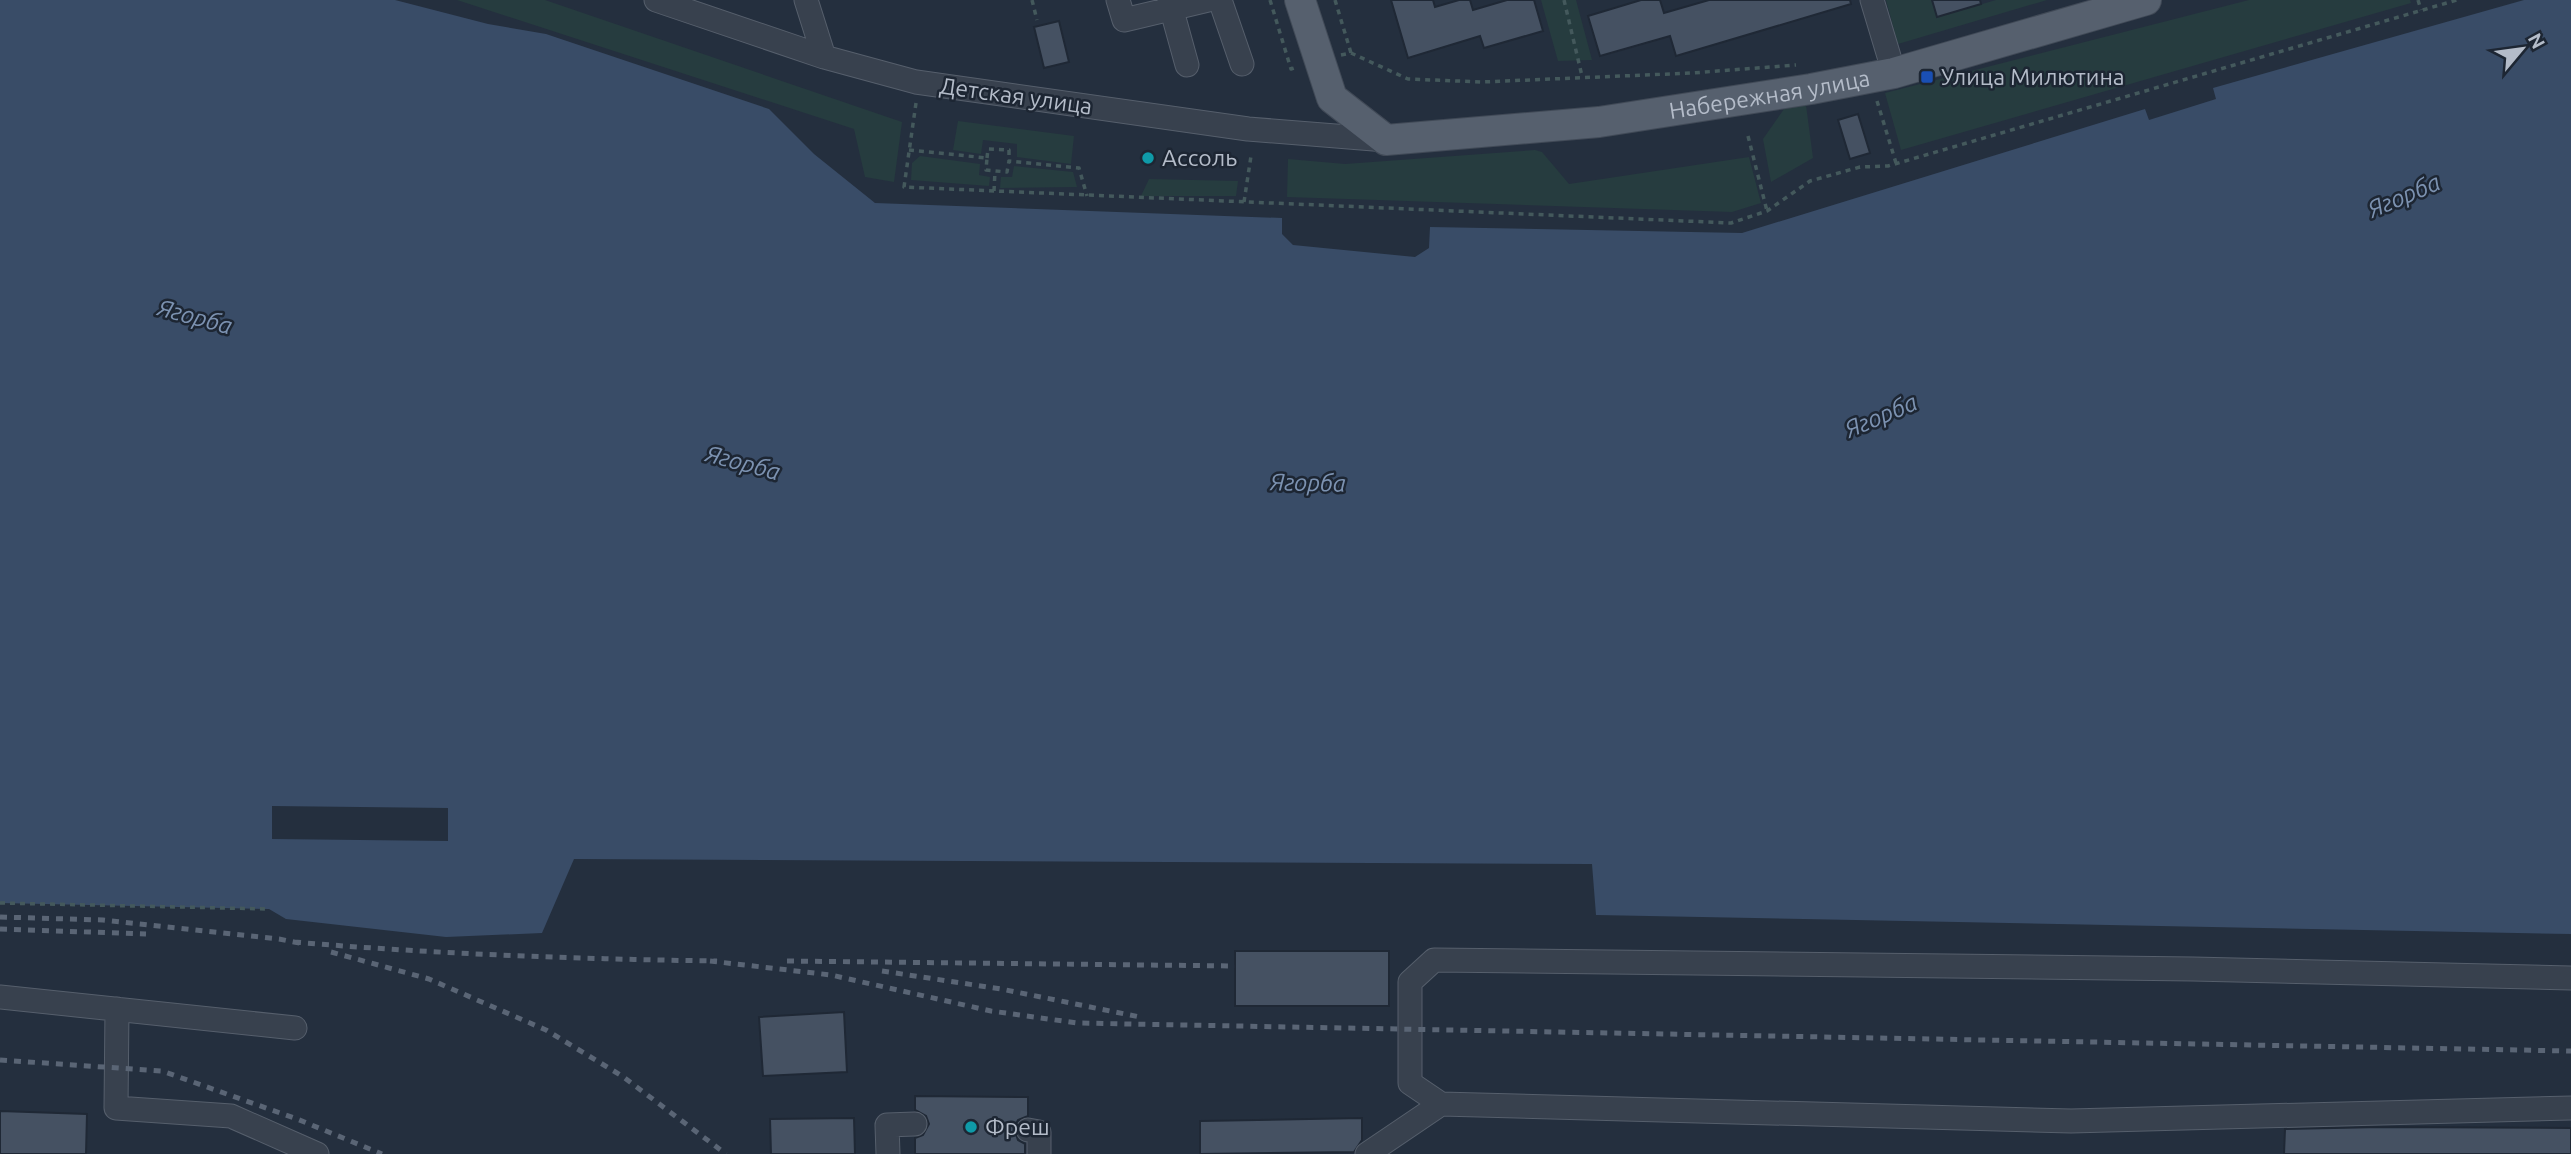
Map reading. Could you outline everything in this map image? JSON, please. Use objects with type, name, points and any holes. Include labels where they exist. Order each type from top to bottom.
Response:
[{"type":"main road","points":[[1300,0],[1332,98],[1386,140]]},
{"type":"main road","name":"Набережная улица","points":[[1386,140],[1611,120],[1710,107],[1894,72],[2146,0]]},
{"type":"street","name":"Детская улица","points":[[656,0],[824,57],[916,82],[1248,129],[1386,140]]},
{"type":"street","points":[[806,0],[824,57]]},
{"type":"street","points":[[1118,0],[1124,20],[1170,4],[1208,0]]},
{"type":"street","points":[[1220,0],[1242,64]]},
{"type":"street","points":[[1872,0],[1894,72]]},
{"type":"street","points":[[1170,4],[1187,65]]},
{"type":"street","points":[[2571,978],[2193,969],[1434,960],[1410,982],[1410,1083],[1441,1104],[2071,1121],[2571,1108]]},
{"type":"street","points":[[0,997],[295,1028]]},
{"type":"street","points":[[117,1009],[116,1108],[231,1116],[317,1154]]},
{"type":"street","points":[[1367,1154],[1441,1104]]},
{"type":"street","points":[[888,1154],[887,1125],[915,1124]]},
{"type":"street","points":[[1028,1130],[1039,1132],[1039,1154]]},
{"type":"path","points":[[1032,0],[1037,20]]},
{"type":"path","points":[[1335,0],[1351,53]]},
{"type":"path","points":[[1564,0],[1582,77]]},
{"type":"path","points":[[2418,0],[2421,10]]},
{"type":"path","points":[[916,103],[904,187],[1731,223],[1767,211],[1810,181],[1860,167],[1888,166],[2457,0]]},
{"type":"path","points":[[1408,79],[1482,82],[1692,73],[1804,64]]},
{"type":"path","points":[[1880,111],[1896,163]]},
{"type":"path","points":[[1748,136],[1767,211]]},
{"type":"path","points":[[988,149],[1009,150],[1007,172],[986,170],[987,158],[988,149]]},
{"type":"path","points":[[909,150],[987,158]]},
{"type":"path","points":[[1243,203],[1251,156]]},
{"type":"path","points":[[1009,161],[1079,169],[1087,196]]},
{"type":"path","points":[[994,191],[995,171]]},
{"type":"path","points":[[0,903],[269,909]]},
{"type":"green space","points":[[457,0],[545,0],[902,122],[894,182],[865,177],[854,129]]},
{"type":"green space","points":[[1541,0],[1576,0],[1592,60],[1558,61]]},
{"type":"green space","points":[[1886,0],[1932,0],[1938,17],[1996,0],[2047,0],[1898,44]]},
{"type":"green space","points":[[2249,0],[2410,0],[2411,3],[1901,150],[1885,93]]},
{"type":"green space","points":[[1806,105],[1813,158],[1771,182],[1763,139],[1784,109]]},
{"type":"green space","points":[[958,121],[1074,136],[1071,164],[1017,157],[1017,144],[983,140],[981,154],[953,150]]},
{"type":"green space","points":[[1535,150],[1542,152],[1569,184],[1749,157],[1761,203],[1732,212],[1287,197],[1288,159],[1345,164]]},
{"type":"green space","points":[[920,156],[980,164],[979,175],[990,177],[989,186],[911,180],[912,163]]},
{"type":"green space","points":[[1014,166],[1073,172],[1077,187],[1000,188],[1001,177],[1012,177]]},
{"type":"green space","points":[[1149,179],[1238,181],[1236,196],[1141,196]]},
{"type":"water","name":"Ягорба","points":[[0,0],[395,0],[488,24],[546,34],[769,109],[814,154],[875,203],[1282,218],[1282,234],[1293,245],[1415,257],[1429,248],[1430,227],[1742,233],[2145,109],[2149,120],[2216,99],[2213,88],[2524,0],[2571,0],[2571,934],[1596,915],[1592,864],[574,859],[542,933],[446,937],[286,919],[269,909],[0,903]]},
{"type":"pier","points":[[272,806],[448,808],[448,841],[272,839]]},
{"type":"building","points":[[1391,0],[1433,0],[1435,7],[1459,0],[1470,0],[1473,10],[1507,0],[1534,0],[1543,31],[1484,48],[1480,36],[1408,58]]},
{"type":"building","points":[[1641,0],[1660,0],[1664,13],[1709,0],[1850,0],[1851,4],[1676,56],[1670,36],[1600,56],[1588,16]]},
{"type":"building","points":[[1932,0],[1980,0],[1981,4],[1937,17]]},
{"type":"building","points":[[1059,21],[1069,62],[1044,68],[1034,27]]},
{"type":"building","points":[[1858,114],[1870,153],[1850,159],[1838,120]]},
{"type":"building","points":[[1235,951],[1389,951],[1389,1006],[1235,1006]]},
{"type":"building","points":[[844,1012],[847,1072],[763,1076],[759,1017]]},
{"type":"building","name":"Фреш","points":[[915,1096],[1028,1097],[1028,1116],[1018,1120],[1014,1128],[1018,1140],[1025,1144],[1025,1154],[915,1154],[915,1138],[923,1135],[929,1124],[926,1116],[915,1110]]},
{"type":"building","points":[[0,1111],[87,1114],[86,1154],[0,1154]]},
{"type":"building","points":[[854,1118],[855,1154],[771,1154],[770,1119]]},
{"type":"building","points":[[1362,1118],[1362,1140],[1354,1152],[1200,1154],[1200,1121]]},
{"type":"building","points":[[2571,1128],[2571,1154],[2284,1154],[2285,1129]]},
{"type":"railway","points":[[0,917],[103,920],[304,944]]},
{"type":"railway","points":[[0,929],[146,934]]},
{"type":"railway","points":[[294,942],[506,955],[717,961]]},
{"type":"railway","points":[[331,952],[429,979],[546,1030],[622,1076],[726,1154]]},
{"type":"railway","points":[[710,961],[831,975],[991,1011],[1077,1023],[2571,1051]]},
{"type":"railway","points":[[787,961],[1235,966]]},
{"type":"railway","points":[[882,971],[1001,989],[1140,1017]]},
{"type":"railway","points":[[0,1060],[162,1071],[297,1119],[382,1154]]},
{"type":"place","name":"Улица Милютина","points":[[1927,77]]},
{"type":"place","name":"Ассоль","points":[[1148,158]]},
{"type":"place","name":"Фреш","points":[[971,1127]]}]
